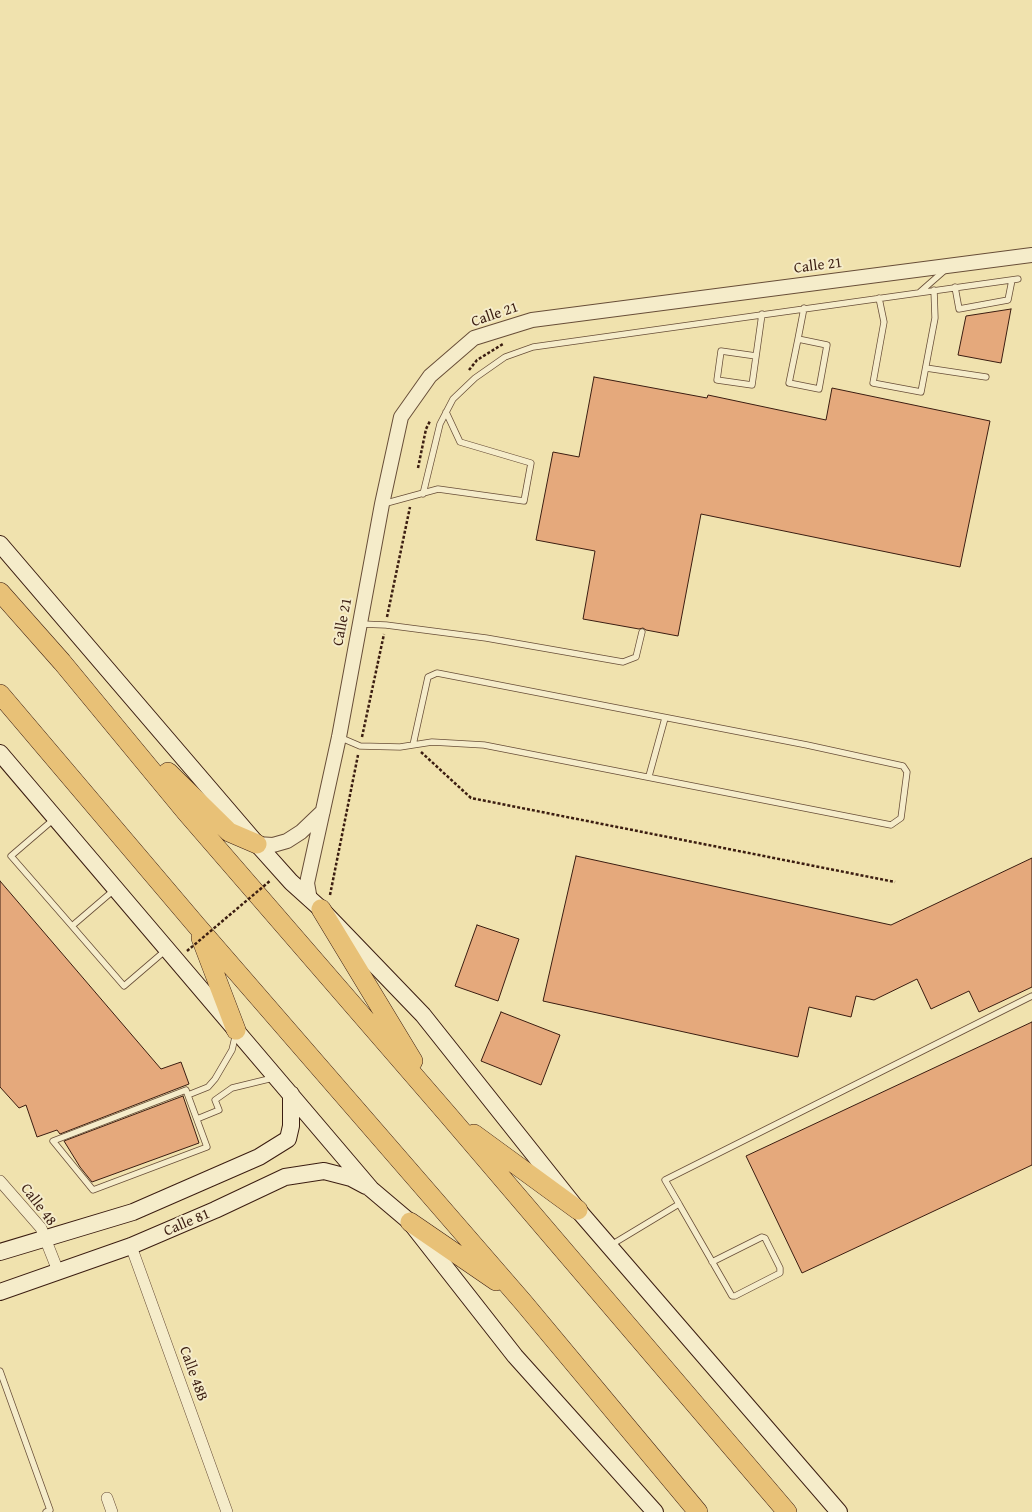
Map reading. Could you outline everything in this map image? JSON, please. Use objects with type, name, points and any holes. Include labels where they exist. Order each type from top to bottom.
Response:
[{"type":"highway","points":[[0,592],[62,662],[143,760],[787,1512]]},
{"type":"highway","points":[[0,694],[196,925],[523,1302],[698,1512]]},
{"type":"highway","points":[[143,760],[150,758],[157,760],[229,832],[257,844]]},
{"type":"highway","points":[[320,902],[446,1112],[578,1210]]},
{"type":"highway","points":[[196,925],[236,1030]]},
{"type":"highway","points":[[410,1222],[424,1234],[483,1272],[523,1302]]},
{"type":"main road","points":[[0,544],[257,844],[320,902],[423,1015],[578,1210],[839,1512]]},
{"type":"main road","points":[[0,753],[371,1189],[410,1222],[515,1356],[655,1512]]},
{"type":"main road","name":"Calle 81","points":[[0,1252],[134,1212],[259,1157],[288,1139],[291,1126],[291,1094]]},
{"type":"main road","name":"Calle 81","points":[[0,1292],[131,1246],[215,1210],[284,1177],[324,1171],[351,1178],[371,1189]]},
{"type":"street","name":"Calle 21","points":[[320,902],[307,882],[339,737],[382,504],[400,417],[430,376],[474,338],[532,320],[1032,255]]},
{"type":"street","points":[[257,844],[273,845],[287,841],[301,832],[323,811]]},
{"type":"street","name":"Calle 48","points":[[0,1181],[41,1228],[58,1272]]},
{"type":"street","name":"Calle 48B","points":[[131,1246],[227,1512]]},
{"type":"street","points":[[107,1498],[112,1512]]},
{"type":"lane","points":[[919,292],[950,266]]},
{"type":"lane","points":[[423,494],[440,424],[453,399],[475,378],[505,357],[533,347],[804,308],[954,287],[1015,279],[1008,300],[959,309],[954,287]]},
{"type":"lane","points":[[879,298],[884,322],[873,383],[921,392],[935,318],[934,290]]},
{"type":"lane","points":[[798,339],[827,345],[819,389],[789,383],[804,308]]},
{"type":"lane","points":[[756,356],[721,351],[717,380],[752,385],[762,314]]},
{"type":"lane","points":[[926,368],[986,377]]},
{"type":"lane","points":[[382,504],[438,489],[524,501],[530,463],[460,442],[446,412]]},
{"type":"lane","points":[[360,624],[386,625],[486,638],[623,662],[636,657],[642,632]]},
{"type":"lane","points":[[339,737],[360,746],[400,747],[413,745],[432,742],[484,745],[649,776],[891,825],[901,818],[907,772],[903,766],[807,745],[436,673],[428,677],[413,745]]},
{"type":"lane","points":[[649,776],[665,718]]},
{"type":"lane","points":[[56,818],[11,856],[124,986],[167,948]]},
{"type":"lane","points":[[72,926],[116,888]]},
{"type":"lane","points":[[712,1262],[762,1238],[765,1238],[780,1268],[780,1272],[735,1296],[732,1296],[712,1262],[679,1204],[666,1180],[1032,996]]},
{"type":"lane","points":[[188,1095],[208,1087],[215,1079],[232,1050],[236,1030]]},
{"type":"lane","points":[[197,1119],[219,1110],[215,1100],[232,1088],[276,1077]]},
{"type":"lane","points":[[186,1090],[188,1095],[207,1147],[93,1190],[53,1141],[186,1090]]},
{"type":"lane","points":[[610,1246],[679,1204]]},
{"type":"lane","points":[[0,1371],[50,1510],[46,1512]]},
{"type":"path","points":[[467,372],[477,360],[506,343]]},
{"type":"path","points":[[320,902],[360,746],[426,428],[432,416]]},
{"type":"path","points":[[413,745],[471,798],[895,882]]},
{"type":"path","points":[[186,951],[271,880]]},
{"type":"building","points":[[1011,309],[1001,363],[958,355],[966,316]]},
{"type":"building","points":[[594,377],[707,398],[708,395],[826,420],[832,388],[990,421],[960,567],[701,514],[678,636],[646,630],[643,628],[639,629],[583,619],[595,551],[536,540],[553,452],[579,457]]},
{"type":"building","points":[[576,856],[891,925],[1032,858],[1032,987],[979,1012],[969,991],[931,1009],[917,979],[874,1000],[856,996],[851,1017],[809,1007],[798,1057],[543,1001]]},
{"type":"building","points":[[0,881],[161,1069],[181,1062],[189,1084],[60,1134],[57,1130],[37,1137],[26,1105],[19,1108],[0,1087]]},
{"type":"building","points":[[477,925],[519,939],[498,1001],[455,986]]},
{"type":"building","points":[[501,1012],[560,1035],[541,1085],[481,1061]]},
{"type":"building","points":[[1032,1022],[1032,1165],[802,1273],[746,1156]]},
{"type":"building","points":[[183,1096],[199,1143],[92,1182],[80,1167],[64,1141]]}]
